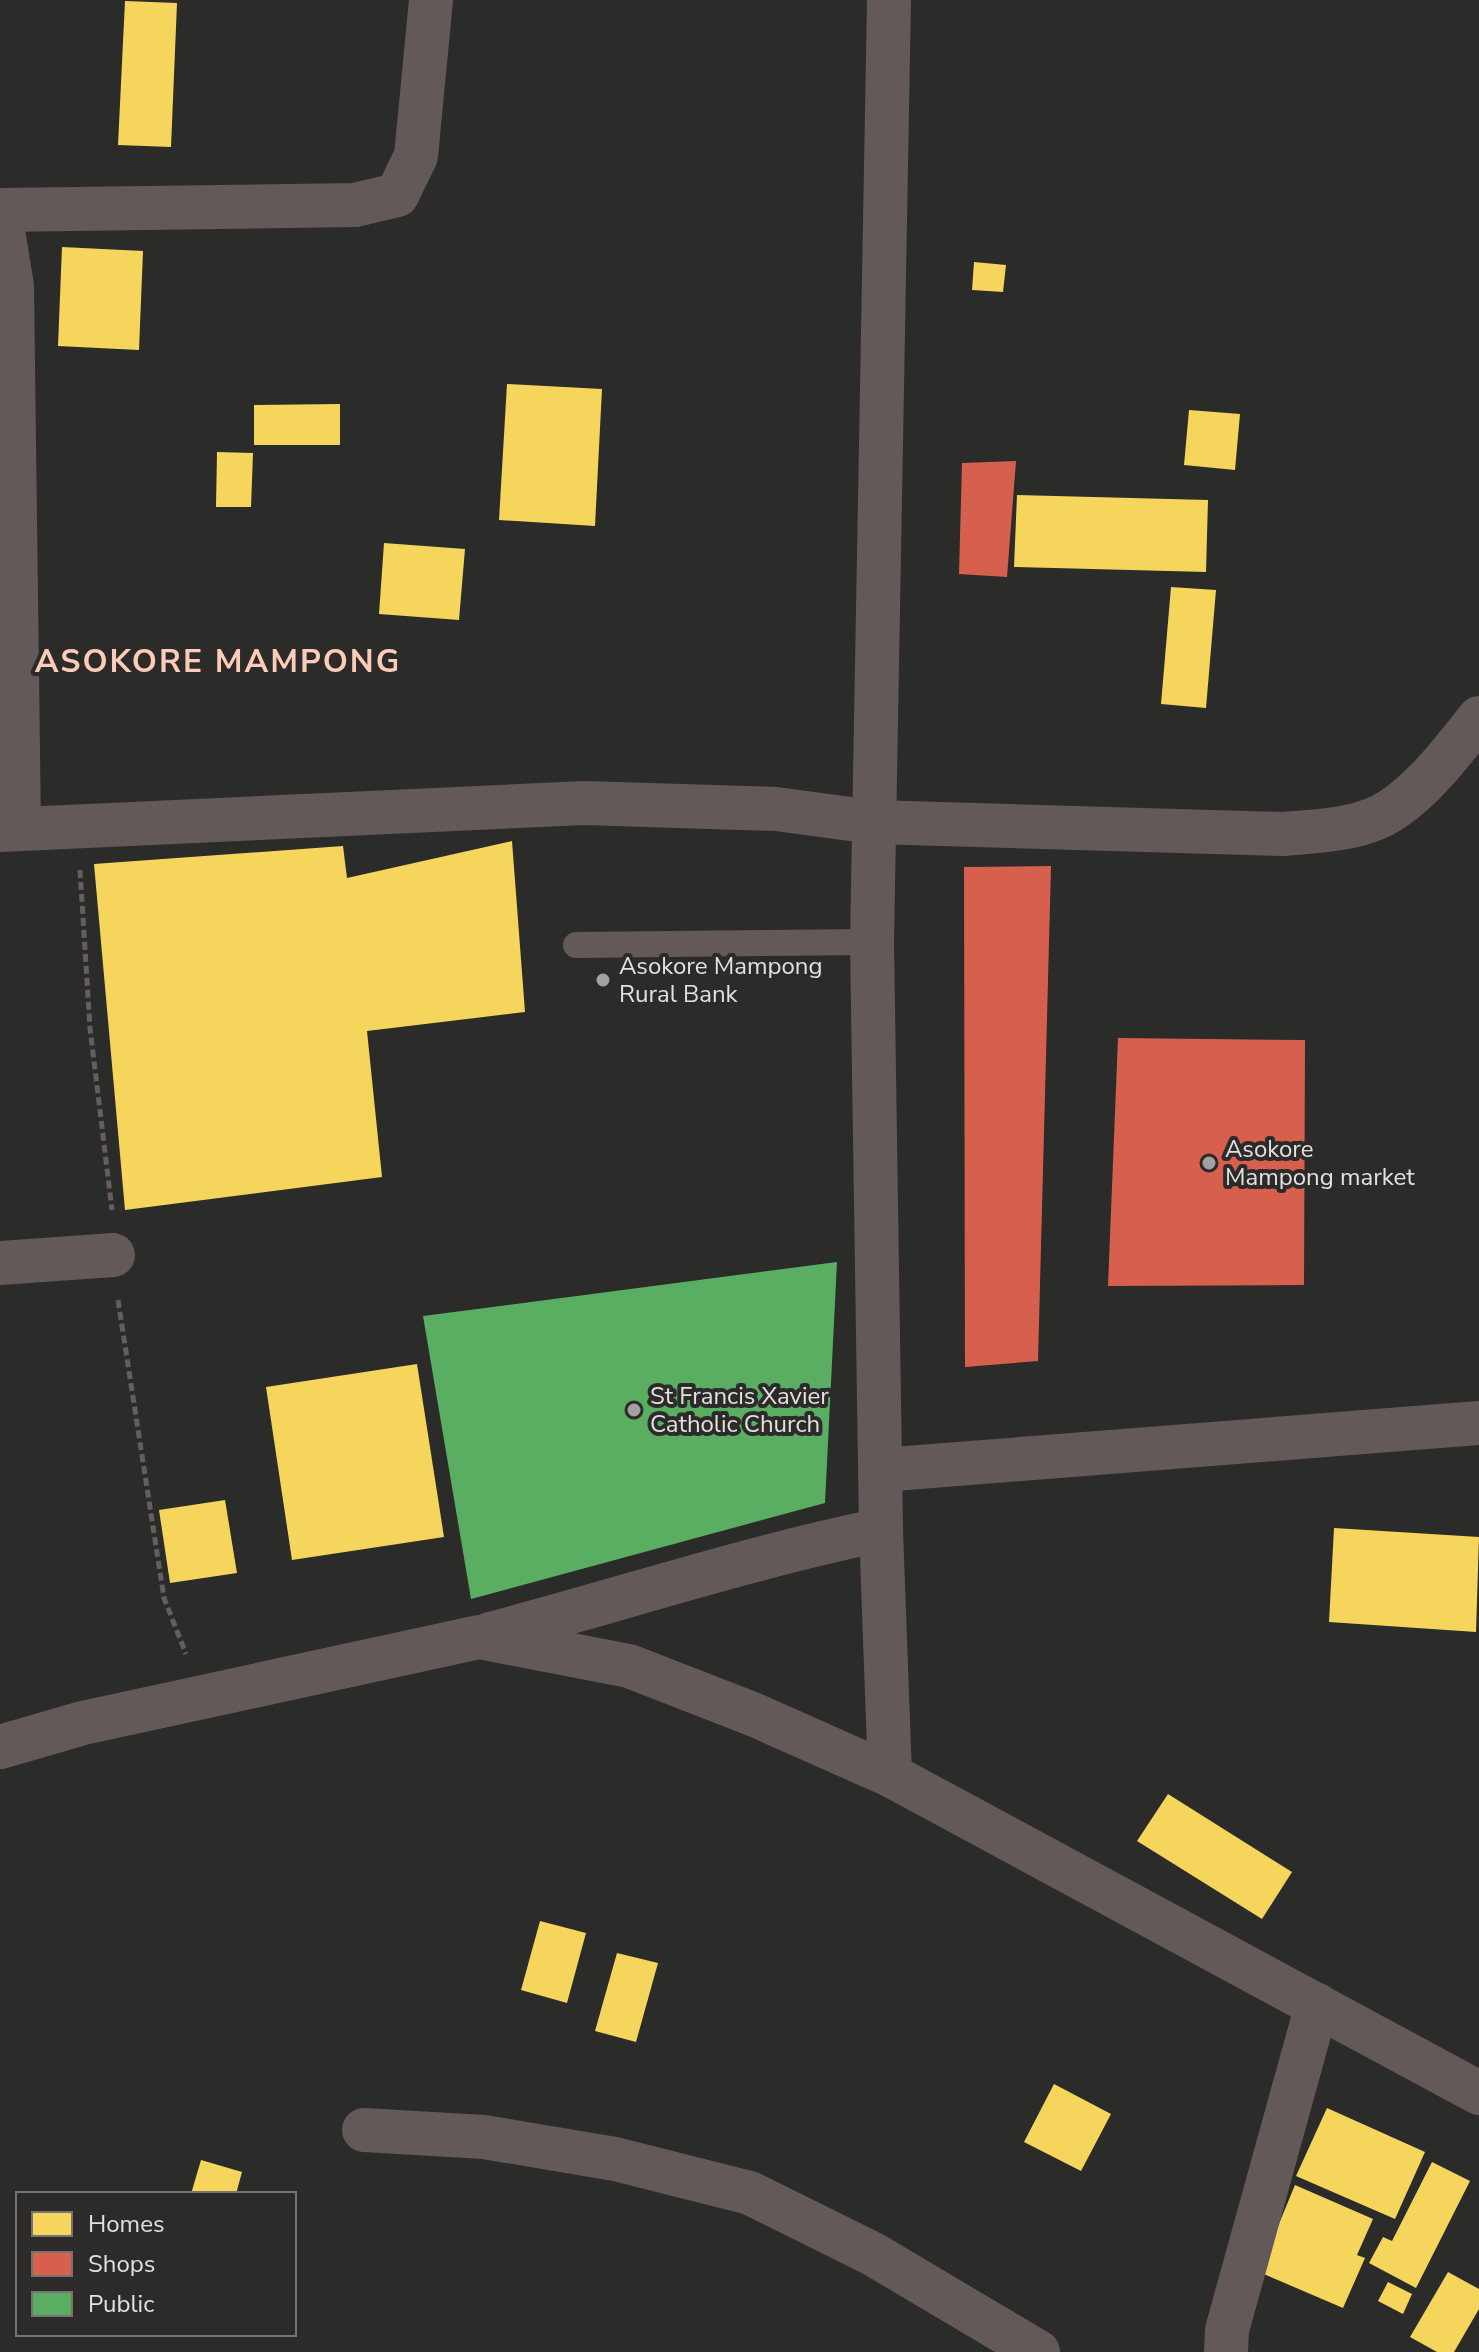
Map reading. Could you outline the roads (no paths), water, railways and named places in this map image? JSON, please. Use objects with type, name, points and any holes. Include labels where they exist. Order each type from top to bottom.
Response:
[{"type":"street","points":[[431,0],[416,156],[397,195],[355,205],[0,211],[12,286],[10,829],[584,803],[776,809],[873,822],[1283,834],[1340,829],[1392,810],[1443,762],[1479,718]]},
{"type":"street","points":[[889,0],[872,942],[881,1530],[890,1775]]},
{"type":"street","points":[[0,1263],[113,1255]]},
{"type":"street","points":[[881,1470],[1479,1423]]},
{"type":"street","points":[[0,1747],[98,1720],[479,1637],[659,1590],[792,1548],[881,1530]]},
{"type":"street","points":[[479,1637],[629,1666],[755,1715],[890,1775],[1479,2093]]},
{"type":"street","points":[[1226,2352],[1227,2330],[1317,2005]]},
{"type":"street","points":[[364,2130],[484,2137],[615,2159],[750,2193],[873,2254],[1038,2352]]},
{"type":"lane","points":[[576,945],[872,942]]},
{"type":"place","name":"Asokore Mampong Rural Bank","points":[[603,980]]},
{"type":"place","name":"Asokore Mampong market","points":[[1209,1163]]},
{"type":"place","name":"St Francis Xavier Catholic Church","points":[[634,1410]]},
{"type":"district","name":"ASOKORE MAMPONG","points":[[218,661]]}]
